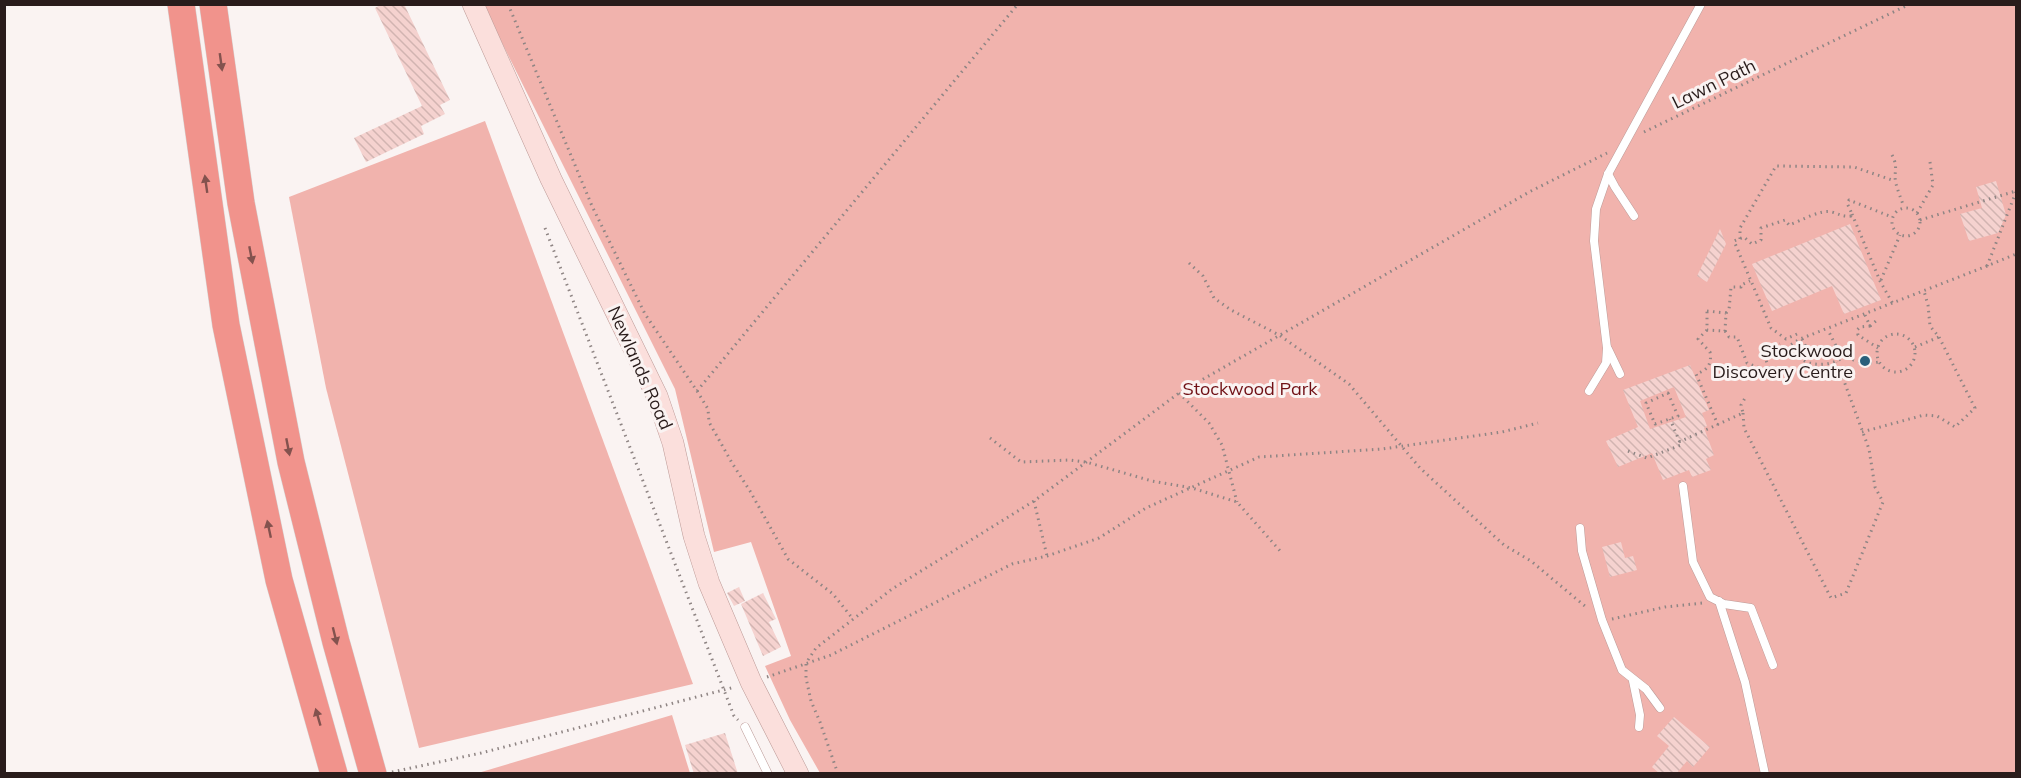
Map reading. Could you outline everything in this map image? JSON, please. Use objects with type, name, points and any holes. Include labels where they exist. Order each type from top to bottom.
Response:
[{"type":"highway","points":[[181,4],[226,325],[279,580],[334,774]]},
{"type":"highway","points":[[213,4],[241,203],[291,462],[336,642],[373,774]]},
{"type":"main road","name":"Newlands Road","points":[[473,4],[566,211],[657,396],[673,443],[694,537],[709,584],[751,682],[798,774]]},
{"type":"lane","points":[[1589,391],[1606,363],[1607,348],[1594,241],[1596,209],[1608,174],[1701,4]]},
{"type":"lane","points":[[1608,174],[1634,216]]},
{"type":"lane","points":[[1607,348],[1620,374]]},
{"type":"lane","points":[[1683,486],[1693,562],[1710,597],[1724,604],[1750,608],[1773,665]]},
{"type":"lane","points":[[1580,528],[1582,551],[1602,620],[1622,670],[1646,690],[1660,708]]},
{"type":"lane","points":[[1719,601],[1746,682],[1765,774]]},
{"type":"lane","points":[[1634,681],[1640,716],[1639,727]]},
{"type":"lane","points":[[745,727],[768,774]]},
{"type":"path","points":[[508,4],[592,206],[645,314],[708,409],[709,422],[788,560],[833,594],[853,620]]},
{"type":"path","points":[[697,391],[1018,4]]},
{"type":"path","name":"Lawn Path","points":[[806,663],[816,648],[892,589],[1034,501],[1179,393],[1531,191],[1652,128],[1910,4]]},
{"type":"path","points":[[1892,155],[1896,162],[1895,181],[1904,207]]},
{"type":"path","points":[[1917,213],[1933,185],[1930,162]]},
{"type":"path","points":[[1740,238],[1740,228],[1776,166],[1854,167],[1895,181]]},
{"type":"path","points":[[1920,220],[2016,192]]},
{"type":"path","points":[[1988,266],[2016,192]]},
{"type":"path","points":[[1892,217],[1849,200],[1847,203],[1880,281],[1893,304]]},
{"type":"path","points":[[1904,207],[1917,213],[1920,220],[1918,229],[1910,235],[1900,235],[1893,228],[1892,217],[1896,211],[1904,207]]},
{"type":"path","points":[[1786,339],[1771,328],[1734,241],[1744,237],[1752,244],[1761,240],[1761,228],[1785,220],[1789,225],[1821,213],[1831,212],[1844,217],[1852,214]]},
{"type":"path","points":[[544,228],[734,716],[745,727]]},
{"type":"path","points":[[1880,281],[1900,235]]},
{"type":"path","points":[[1797,334],[1786,339],[1781,351],[1802,339],[2016,255]]},
{"type":"path","points":[[1189,262],[1203,276],[1214,298],[1231,310],[1279,335],[1349,384],[1420,468],[1504,544],[1531,561],[1602,620],[1665,607],[1719,601]]},
{"type":"path","points":[[1750,281],[1741,287],[1731,287],[1725,331],[1729,337],[1737,337],[1747,363],[1770,372],[1763,351],[1780,344]]},
{"type":"path","points":[[1862,432],[1924,415],[1937,416],[1955,426],[1975,408],[1939,337],[1930,326],[1929,305],[1924,291]]},
{"type":"path","points":[[1718,426],[1696,374],[1707,369],[1710,364],[1710,352],[1698,339],[1707,330],[1707,311],[1726,313]]},
{"type":"path","points":[[1865,315],[1870,326]]},
{"type":"path","points":[[1876,321],[1870,326],[1860,327],[1857,330],[1858,334],[1878,348]]},
{"type":"path","points":[[1802,339],[1806,347],[1802,356],[1803,360],[1813,364],[1837,362],[1842,358],[1828,329]]},
{"type":"path","points":[[1707,330],[1725,331]]},
{"type":"path","points":[[1894,334],[1902,335],[1910,340],[1914,347],[1915,356],[1912,364],[1906,370],[1889,371],[1879,362],[1877,351],[1886,337],[1894,334]]},
{"type":"path","points":[[1914,347],[1939,337]]},
{"type":"path","points":[[1840,352],[1853,360],[1879,362]]},
{"type":"path","points":[[1745,398],[1741,405],[1744,428],[1831,598],[1846,593],[1883,502],[1875,487],[1869,449],[1837,362]]},
{"type":"path","points":[[1179,393],[1209,423],[1222,445],[1237,502],[1282,553]]},
{"type":"path","points":[[1668,393],[1678,416],[1670,419],[1655,424],[1646,403],[1668,393]]},
{"type":"path","points":[[1679,442],[1743,413]]},
{"type":"path","points":[[1628,451],[1647,458],[1681,445],[1670,419]]},
{"type":"path","points":[[388,774],[481,753],[725,690],[831,655],[1012,564],[1047,556],[1099,538],[1146,508],[1259,458],[1382,449],[1502,432],[1538,423]]},
{"type":"path","points":[[990,438],[1021,462],[1070,460],[1086,462],[1152,481],[1192,488],[1237,502]]},
{"type":"path","points":[[1034,501],[1047,556]]},
{"type":"path","points":[[806,663],[811,701],[838,774]]},
{"type":"green space","name":"Stockwood Park","points":[[483,5],[2016,5],[2016,773],[820,773],[790,720],[765,666],[791,656],[751,542],[714,552],[675,389]]},
{"type":"green space","points":[[485,121],[693,684],[419,748],[326,388],[289,197]]},
{"type":"green space","points":[[672,715],[690,773],[478,773]]},
{"type":"building","points":[[382,4],[404,4],[450,100],[440,105],[445,114],[421,126],[424,134],[366,162],[354,138],[422,106],[375,8]]},
{"type":"building","points":[[1996,181],[2006,215],[1998,233],[1969,241],[1960,214],[1982,208],[1976,187]]},
{"type":"building","points":[[1850,224],[1881,300],[1844,314],[1832,286],[1772,311],[1752,264]]},
{"type":"building","points":[[1720,229],[1726,244],[1707,282],[1697,276]]},
{"type":"building","points":[[1690,365],[1709,410],[1702,413],[1707,426],[1704,428],[1714,455],[1706,459],[1711,470],[1692,477],[1689,470],[1663,480],[1652,453],[1618,467],[1606,441],[1638,427],[1623,390]],"holes":[[[1674,387],[1686,417],[1650,429],[1640,401]]]},
{"type":"building","points":[[1621,542],[1625,558],[1633,556],[1637,570],[1610,577],[1602,547]]},
{"type":"building","points":[[739,587],[745,601],[734,606],[727,593]]},
{"type":"building","points":[[763,593],[776,619],[769,622],[781,647],[763,656],[741,604]]},
{"type":"building","points":[[1674,717],[1710,747],[1693,767],[1687,761],[1676,774],[1660,774],[1652,767],[1669,746],[1657,736]]},
{"type":"building","points":[[725,733],[738,774],[694,774],[685,745]]},
{"type":"place","name":"Stockwood Discovery Centre","points":[[1865,361]]}]
